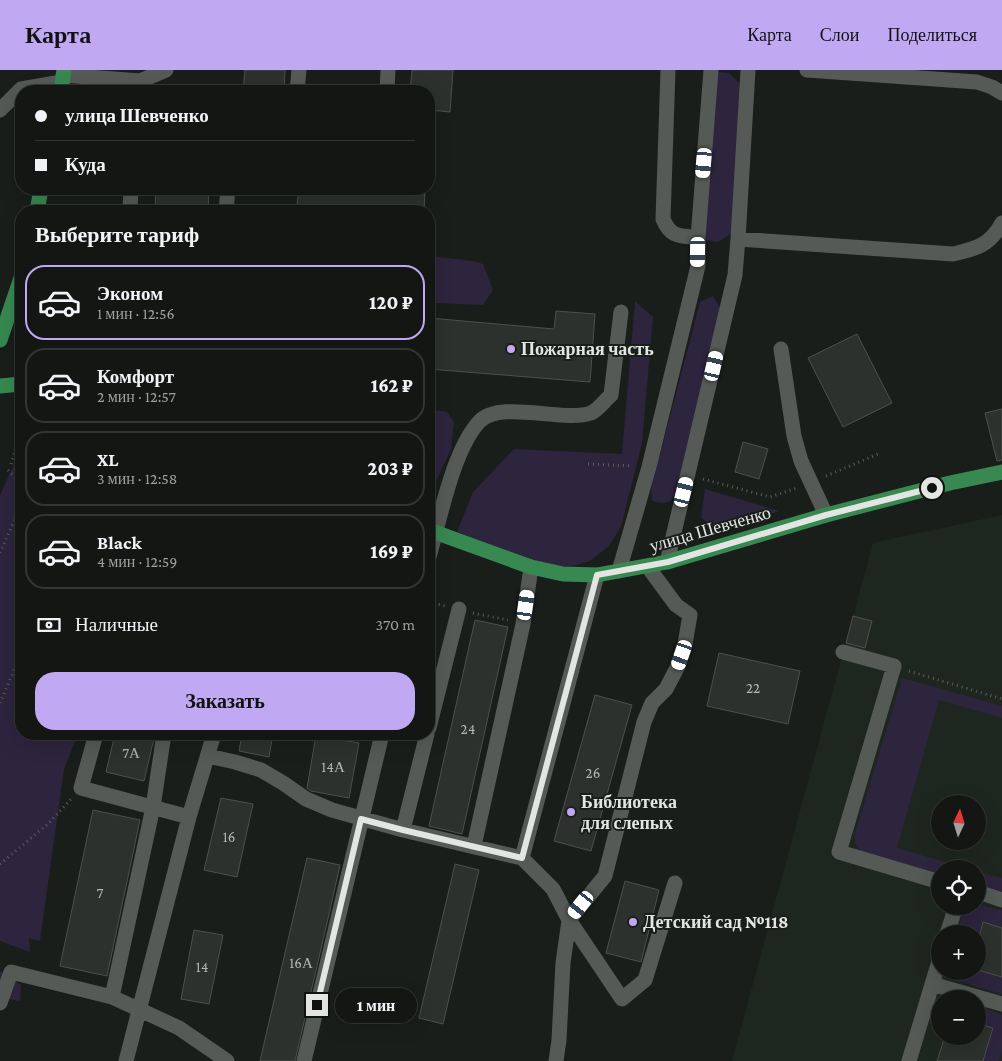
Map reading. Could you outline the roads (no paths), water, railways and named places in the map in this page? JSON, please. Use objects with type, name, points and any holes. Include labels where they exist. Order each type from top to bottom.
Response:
[{"type":"main road","points":[[0,340],[15,296]]},
{"type":"main road","points":[[0,386],[15,385]]},
{"type":"main road","name":"улица Шевченко","points":[[435,533],[531,567],[564,574],[597,575],[668,562],[826,515],[950,483],[1002,472]]},
{"type":"lane","points":[[142,85],[166,70]]},
{"type":"lane","points":[[298,85],[299,70]]},
{"type":"lane","points":[[387,85],[388,70]]},
{"type":"lane","points":[[668,70],[663,219],[667,229],[673,234],[698,238]]},
{"type":"lane","points":[[619,571],[649,467],[698,266],[698,238],[711,70]]},
{"type":"lane","points":[[668,562],[735,275],[748,70]]},
{"type":"lane","points":[[807,70],[976,82],[1002,92]]},
{"type":"lane","points":[[39,85],[62,80],[127,85]]},
{"type":"lane","points":[[0,110],[15,95]]},
{"type":"lane","points":[[738,239],[953,254],[974,250],[984,244],[996,234],[1002,223]]},
{"type":"lane","points":[[435,523],[458,457],[480,420],[492,415],[518,411],[572,416],[592,412],[611,395],[621,312]]},
{"type":"lane","points":[[781,349],[794,436],[801,461],[826,515]]},
{"type":"lane","points":[[556,1061],[563,963],[569,920],[605,876],[644,722],[652,703],[666,688],[678,666],[685,644],[690,615],[676,605],[648,566]]},
{"type":"lane","points":[[474,846],[523,624],[531,567]]},
{"type":"lane","points":[[522,858],[597,575]]},
{"type":"lane","points":[[435,704],[459,609]]},
{"type":"lane","points":[[843,652],[894,666],[839,852],[931,879]]},
{"type":"lane","points":[[94,740],[82,788],[189,817]]},
{"type":"lane","points":[[112,997],[153,807],[163,740]]},
{"type":"lane","points":[[126,1061],[189,817],[212,740]]},
{"type":"lane","points":[[304,1061],[381,740]]},
{"type":"lane","points":[[403,830],[426,740]]},
{"type":"lane","points":[[208,756],[261,770],[306,799],[332,810],[403,830],[522,858],[553,889],[569,920],[622,999],[645,980],[675,883]]},
{"type":"lane","points":[[986,895],[1002,900]]},
{"type":"lane","points":[[0,1003],[11,972],[112,997],[179,1028],[227,1061]]},
{"type":"lane","points":[[909,1061],[933,980]]},
{"type":"lane","points":[[932,984],[1002,1004]]},
{"type":"place","name":"Пожарная часть","points":[[511,349]]},
{"type":"place","name":"Библиотека для слепых","points":[[571,812]]},
{"type":"place","name":"Детский сад №118","points":[[633,922]]}]
